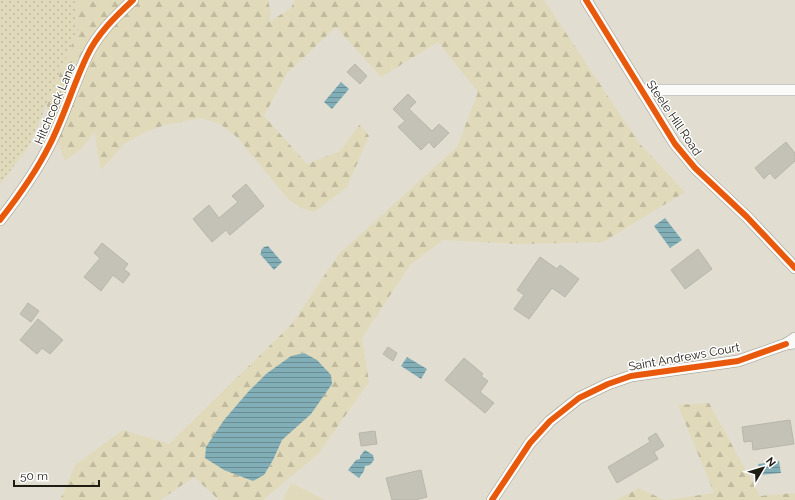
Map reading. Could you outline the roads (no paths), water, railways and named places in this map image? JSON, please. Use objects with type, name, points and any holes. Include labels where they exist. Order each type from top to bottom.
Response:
[{"type":"street","name":"Hitchcock Lane","points":[[0,220],[29,180],[49,147],[91,49],[121,11],[133,0]]},
{"type":"street","name":"Steele Hill Road","points":[[586,0],[675,144],[695,168],[747,217],[795,268]]},
{"type":"street","name":"Steele Hill Road","points":[[642,90],[795,90]]},
{"type":"street","name":"Saint Andrews Court","points":[[492,500],[530,442],[550,421],[579,398],[608,384],[631,376],[738,360],[792,341]]},
{"type":"water","points":[[341,82],[349,89],[332,109],[324,102]]},
{"type":"water","points":[[665,218],[682,240],[670,248],[654,226]]},
{"type":"water","points":[[268,246],[282,262],[274,270],[260,254],[264,247]]},
{"type":"water","points":[[304,353],[317,360],[331,375],[332,384],[311,414],[282,440],[264,475],[253,481],[224,470],[205,458],[206,447],[224,420],[248,392],[266,374],[291,356]]},
{"type":"water","points":[[407,357],[427,369],[421,379],[401,366]]},
{"type":"water","points":[[365,450],[373,455],[374,460],[370,465],[365,466],[364,471],[359,478],[348,470],[356,460],[360,459],[360,456]]},
{"type":"water","points":[[779,461],[781,473],[760,475],[759,472],[757,473],[757,467],[759,467],[758,464]]}]
